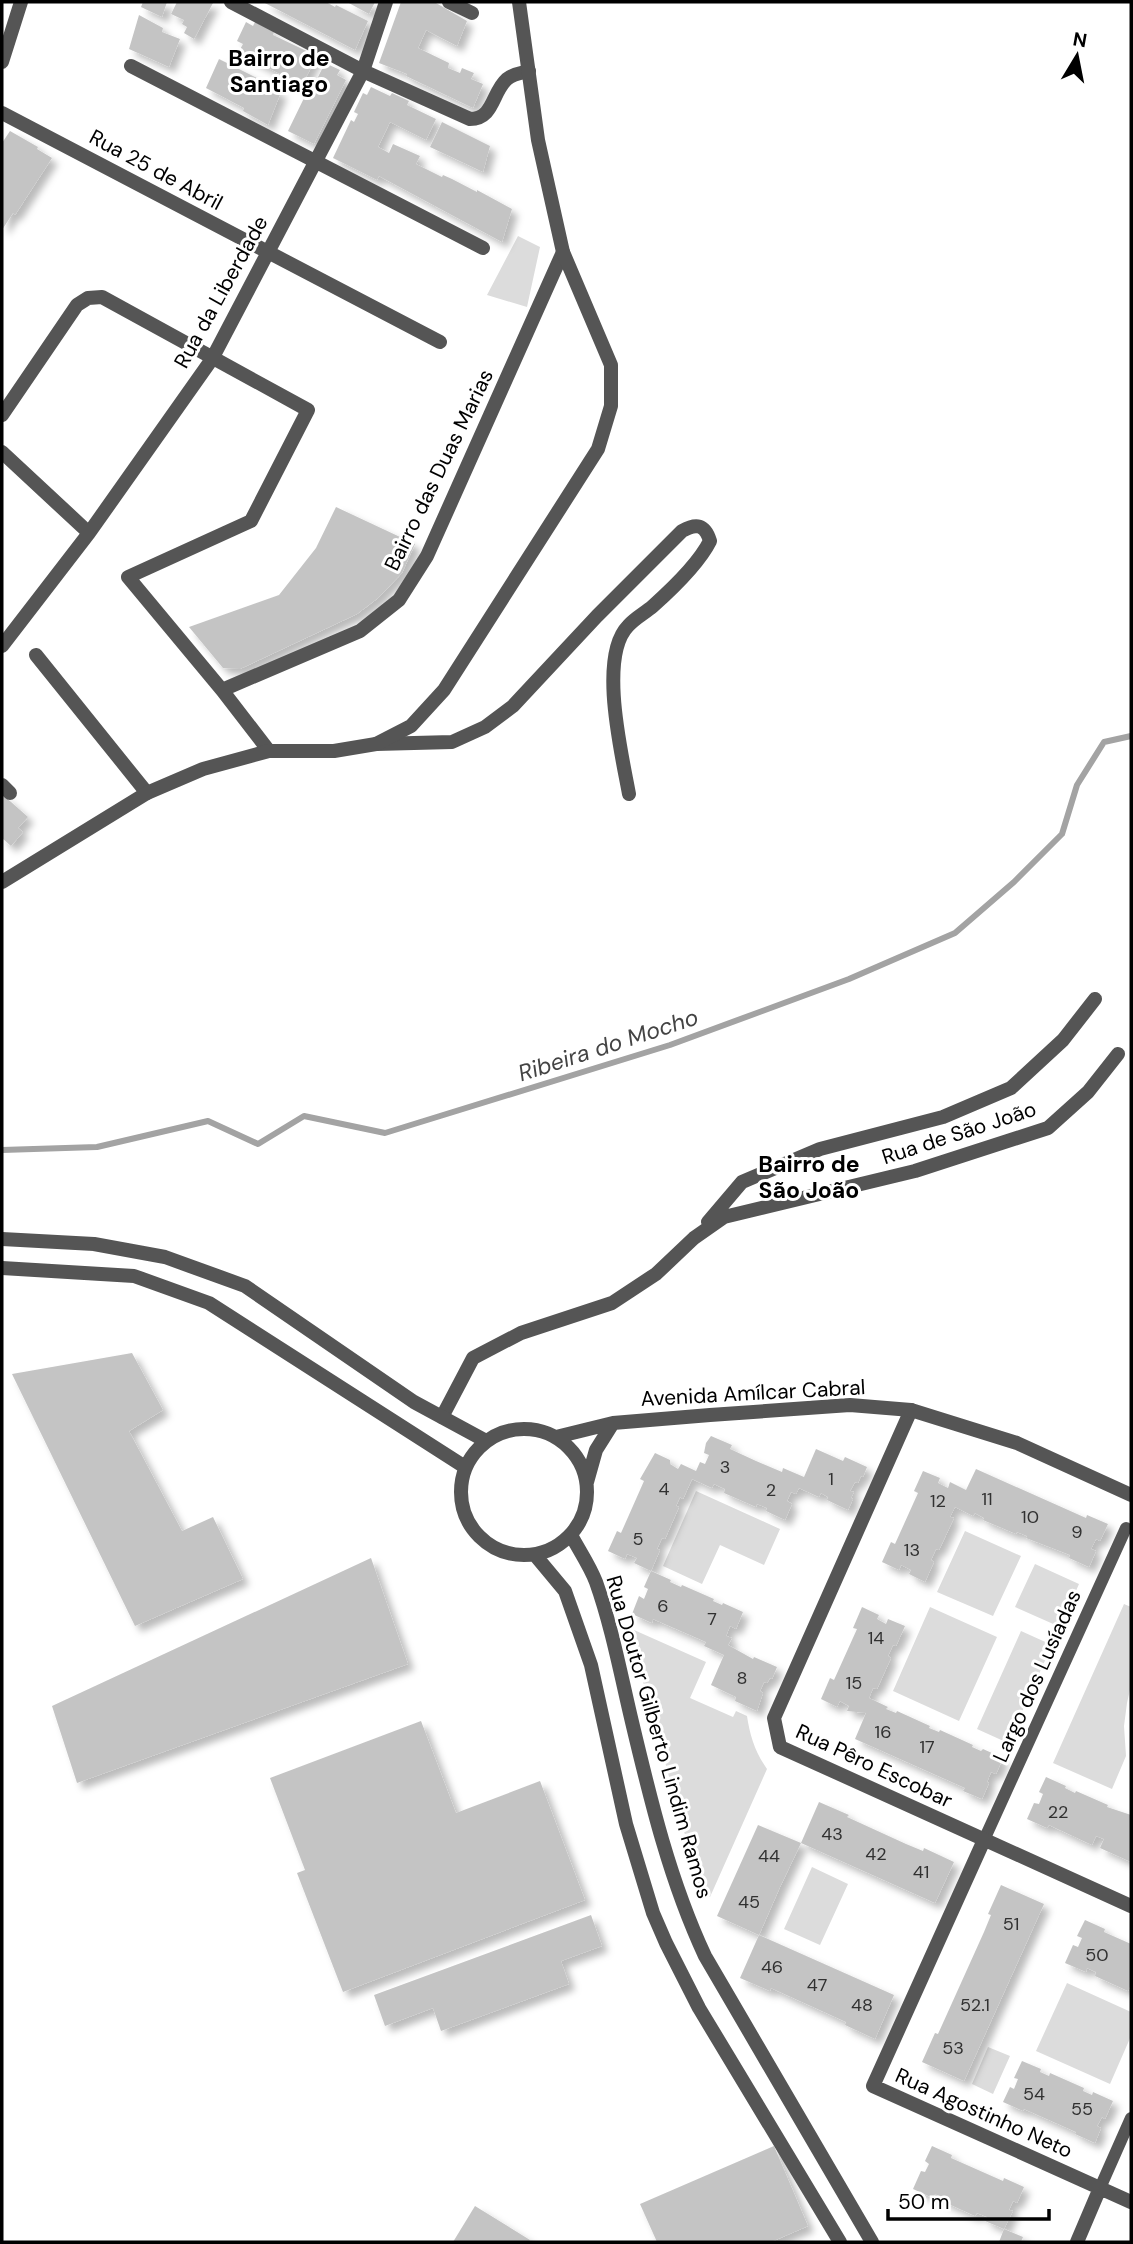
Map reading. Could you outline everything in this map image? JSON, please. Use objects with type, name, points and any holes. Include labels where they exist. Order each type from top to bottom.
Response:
[{"type":"street","points":[[2,62],[21,2]]},
{"type":"street","points":[[231,2],[363,71],[470,119],[485,115],[508,78],[529,71]]},
{"type":"street","name":"Rua da Liberdade","points":[[2,646],[89,533],[212,359],[363,71],[386,2]]},
{"type":"street","points":[[449,2],[471,13]]},
{"type":"street","points":[[376,744],[411,726],[444,690],[598,449],[611,406],[611,365],[563,252],[538,140],[519,2]]},
{"type":"street","points":[[131,66],[483,248]]},
{"type":"street","name":"Rua 25 de Abril","points":[[2,113],[440,342]]},
{"type":"street","name":"Bairro das Duas Marias","points":[[222,690],[360,631],[399,600],[427,556],[563,252]]},
{"type":"street","points":[[2,415],[76,305],[88,298],[102,297],[308,410],[251,521],[128,577],[269,751]]},
{"type":"street","points":[[2,452],[89,533]]},
{"type":"street","points":[[2,882],[147,793],[203,769],[269,751],[334,751],[376,744],[452,742],[485,727],[513,706],[682,531],[692,525],[701,527],[707,532],[710,541],[700,557],[654,605],[627,627],[614,654],[613,676],[619,737],[629,794]]},
{"type":"street","points":[[36,655],[147,793]]},
{"type":"street","points":[[694,1238],[742,1182],[821,1149],[943,1117],[1011,1088],[1063,1040],[1095,999]]},
{"type":"street","name":"Rua de São João","points":[[442,1417],[473,1358],[522,1333],[612,1303],[656,1274],[694,1238],[724,1217],[915,1171],[1048,1128],[1088,1092],[1118,1054]]},
{"type":"street","points":[[2,1238],[94,1244],[164,1256],[245,1286],[414,1402],[486,1441]]},
{"type":"street","points":[[2,1268],[134,1276],[209,1303],[466,1467]]},
{"type":"street","name":"Avenida Amílcar Cabral","points":[[556,1437],[613,1423],[850,1405],[911,1410],[1017,1443],[1131,1495]]},
{"type":"street","name":"Rua Pêro Escobar","points":[[911,1410],[774,1718],[780,1747],[1131,1906]]},
{"type":"street","name":"Avenida Amílcar Cabral","points":[[586,1483],[596,1450],[613,1423]]},
{"type":"street","points":[[532,1429],[556,1437],[574,1452],[585,1472],[588,1494],[583,1517],[571,1535],[534,1555],[499,1550],[481,1539],[469,1524],[462,1505],[466,1467],[486,1441],[508,1431],[532,1429]]},
{"type":"street","name":"Largo dos Lusíadas","points":[[984,1840],[1126,1528]]},
{"type":"street","name":"Rua Doutor Gilberto Lindim Ramos","points":[[571,1535],[596,1581],[654,1812],[693,1930],[705,1956],[872,2242]]},
{"type":"street","points":[[534,1555],[565,1591],[591,1665],[626,1824],[653,1913],[666,1943],[699,2008],[840,2242]]},
{"type":"street","name":"Rua Agostinho Neto","points":[[984,1840],[873,2086],[1131,2202]]},
{"type":"street","points":[[1077,2242],[1131,2118]]},
{"type":"shaded area","points":[[518,236],[540,247],[527,307],[487,295]]},
{"type":"shaded area","points":[[696,1491],[780,1529],[764,1565],[720,1545],[702,1584],[663,1566]]},
{"type":"shaded area","points":[[965,1531],[1021,1556],[993,1616],[937,1592]]},
{"type":"shaded area","points":[[1035,1564],[1079,1584],[1060,1627],[1015,1607]]},
{"type":"shaded area","points":[[1124,1604],[1131,1607],[1131,1685],[1124,1726],[1126,1756],[1112,1789],[1053,1763]]},
{"type":"shaded area","points":[[930,1607],[997,1637],[959,1721],[893,1691]]},
{"type":"shaded area","points":[[634,1630],[706,1662],[690,1698],[733,1717],[736,1711],[747,1716],[754,1744],[767,1769],[710,1897],[702,1897],[630,1634]]},
{"type":"shaded area","points":[[1021,1631],[1052,1645],[1008,1743],[977,1729]]},
{"type":"shaded area","points":[[812,1867],[848,1884],[820,1945],[784,1929]]},
{"type":"shaded area","points":[[1067,1983],[1131,2012],[1131,2036],[1110,2084],[1036,2051]]},
{"type":"shaded area","points":[[988,2047],[1010,2056],[993,2094],[972,2084]]},
{"type":"building","points":[[143,2],[167,2],[162,17],[141,7]]},
{"type":"building","points":[[177,2],[213,3],[194,39],[184,33],[187,27],[182,24],[184,20],[171,14]]},
{"type":"building","points":[[263,2],[326,2],[368,21],[355,50]]},
{"type":"building","points":[[347,2],[375,2],[369,14]]},
{"type":"building","points":[[401,2],[437,2],[467,21],[457,46],[426,30],[418,48],[449,63],[448,68],[460,73],[462,68],[474,73],[471,79],[483,84],[473,108],[406,76],[407,74],[379,63]]},
{"type":"building","points":[[139,15],[163,28],[162,32],[180,39],[169,67],[129,49]]},
{"type":"building","points":[[246,22],[253,26],[255,22],[274,32],[273,35],[317,56],[302,85],[238,53],[243,44],[237,41]]},
{"type":"building","points":[[219,59],[281,92],[268,125],[243,111],[244,108],[206,88]]},
{"type":"building","points":[[325,63],[340,70],[337,75],[346,80],[314,144],[288,131]]},
{"type":"building","points":[[371,87],[409,101],[407,105],[436,119],[426,140],[390,122],[378,147],[389,153],[393,144],[420,156],[416,164],[477,190],[512,209],[502,242],[379,176],[377,180],[333,158],[351,120],[354,122],[358,114],[354,112],[363,93],[367,95]]},
{"type":"building","points":[[442,122],[490,146],[483,172],[430,147]]},
{"type":"building","points":[[10,131],[52,158],[15,215],[13,213],[2,230],[2,143]]},
{"type":"building","points":[[336,507],[415,544],[402,573],[378,598],[357,614],[240,669],[223,668],[189,627],[279,595],[316,548]]},
{"type":"building","points":[[2,794],[28,817],[18,828],[23,832],[11,846],[2,838]]},
{"type":"building","points":[[132,1353],[163,1410],[129,1431],[182,1531],[213,1517],[243,1579],[135,1626],[12,1374]]},
{"type":"building","points":[[711,1436],[732,1445],[730,1449],[756,1461],[782,1472],[783,1468],[804,1477],[816,1449],[843,1461],[845,1457],[867,1467],[863,1477],[861,1476],[858,1483],[855,1482],[850,1491],[854,1492],[848,1510],[827,1500],[828,1497],[821,1493],[819,1497],[799,1488],[796,1494],[791,1492],[787,1501],[792,1504],[785,1520],[766,1511],[767,1508],[757,1504],[756,1507],[724,1493],[725,1489],[714,1484],[712,1488],[692,1479],[683,1499],[680,1497],[676,1506],[679,1507],[665,1539],[662,1538],[657,1549],[660,1550],[651,1571],[634,1563],[637,1558],[627,1554],[625,1559],[608,1551],[617,1531],[621,1533],[644,1481],[640,1479],[655,1453],[670,1460],[670,1464],[678,1469],[681,1464],[696,1471],[700,1462],[705,1464],[709,1455],[704,1453]]},
{"type":"building","points":[[976,1469],[1086,1518],[1087,1515],[1108,1524],[1100,1541],[1096,1539],[1091,1549],[1096,1551],[1089,1567],[1069,1558],[1070,1555],[983,1520],[984,1518],[975,1513],[973,1516],[955,1507],[950,1517],[954,1518],[939,1550],[936,1549],[931,1560],[934,1562],[925,1582],[909,1574],[911,1570],[901,1565],[899,1570],[882,1562],[891,1542],[895,1544],[918,1493],[914,1491],[923,1471],[940,1478],[938,1483],[948,1488],[950,1482],[966,1490]]},
{"type":"building","points":[[371,1558],[408,1664],[77,1783],[52,1706]]},
{"type":"building","points":[[651,1571],[681,1587],[682,1585],[743,1612],[736,1629],[730,1626],[726,1636],[732,1638],[728,1645],[753,1659],[754,1657],[777,1667],[772,1679],[764,1682],[757,1711],[735,1701],[736,1697],[711,1685],[724,1655],[704,1646],[706,1642],[653,1619],[652,1623],[632,1614],[639,1596],[644,1599],[648,1589],[644,1587]]},
{"type":"building","points":[[862,1607],[879,1615],[877,1619],[886,1624],[888,1619],[905,1626],[888,1656],[891,1658],[877,1689],[873,1688],[869,1698],[888,1707],[886,1709],[896,1713],[897,1711],[930,1726],[929,1728],[939,1732],[940,1730],[981,1751],[983,1749],[1003,1758],[996,1774],[991,1772],[982,1799],[963,1791],[965,1788],[855,1739],[866,1713],[847,1711],[849,1706],[840,1701],[837,1707],[821,1699],[830,1678],[834,1680],[857,1629],[853,1628]]},
{"type":"building","points":[[421,1721],[456,1813],[540,1781],[585,1900],[343,1992],[297,1873],[305,1870],[270,1778]]},
{"type":"building","points":[[1046,1777],[1075,1793],[1076,1791],[1108,1805],[1107,1807],[1131,1815],[1131,1862],[1100,1848],[1104,1839],[1096,1836],[1092,1845],[1049,1825],[1047,1828],[1027,1819],[1034,1803],[1039,1804],[1043,1794],[1039,1792]]},
{"type":"building","points":[[819,1802],[906,1844],[923,1851],[924,1848],[954,1862],[935,1903],[801,1843]]},
{"type":"building","points":[[758,1825],[801,1843],[759,1935],[717,1916]]},
{"type":"building","points":[[1001,1885],[1044,1904],[964,2081],[922,2062],[935,2033],[938,2034],[984,1932],[991,1915],[988,1914]]},
{"type":"building","points":[[591,1915],[602,1946],[561,1961],[569,1984],[441,2031],[433,2008],[385,2026],[374,1995]]},
{"type":"building","points":[[1085,1920],[1131,1944],[1131,1988],[1128,1991],[1095,1976],[1096,1972],[1087,1968],[1086,1972],[1065,1963],[1073,1945],[1078,1947],[1082,1938],[1077,1936]]},
{"type":"building","points":[[759,1935],[894,1995],[875,2039],[845,2025],[846,2022],[771,1988],[770,1991],[740,1978]]},
{"type":"building","points":[[1022,2061],[1041,2069],[1040,2072],[1049,2076],[1050,2073],[1084,2088],[1083,2091],[1092,2095],[1093,2092],[1113,2101],[1105,2119],[1102,2117],[1097,2126],[1101,2128],[1095,2143],[1075,2134],[1076,2132],[1003,2102],[1010,2087],[1014,2089],[1018,2079],[1014,2078]]},
{"type":"building","points":[[774,2146],[808,2226],[771,2242],[657,2242],[640,2204]]},
{"type":"building","points":[[932,2146],[952,2155],[951,2158],[1003,2181],[1004,2178],[1024,2187],[1017,2203],[1013,2201],[1009,2210],[1013,2211],[1004,2229],[985,2221],[987,2217],[977,2213],[975,2216],[942,2201],[944,2198],[935,2194],[933,2198],[913,2189],[921,2171],[925,2172],[929,2164],[925,2161]]},
{"type":"building","points":[[475,2206],[530,2240],[529,2242],[453,2242]]},
{"type":"building","points":[[1004,2229],[1023,2237],[1021,2242],[999,2242]]},
{"type":"waterway","name":"Ribeira do Mocho","points":[[2,1150],[97,1147],[208,1121],[258,1144],[304,1116],[385,1133],[670,1045],[849,979],[955,933],[1014,882],[1062,834],[1077,785],[1104,742],[1131,736]]},
{"type":"district","name":"Bairro de Santiago","points":[[279,71]]},
{"type":"district","name":"Bairro de São João","points":[[809,1177]]}]
